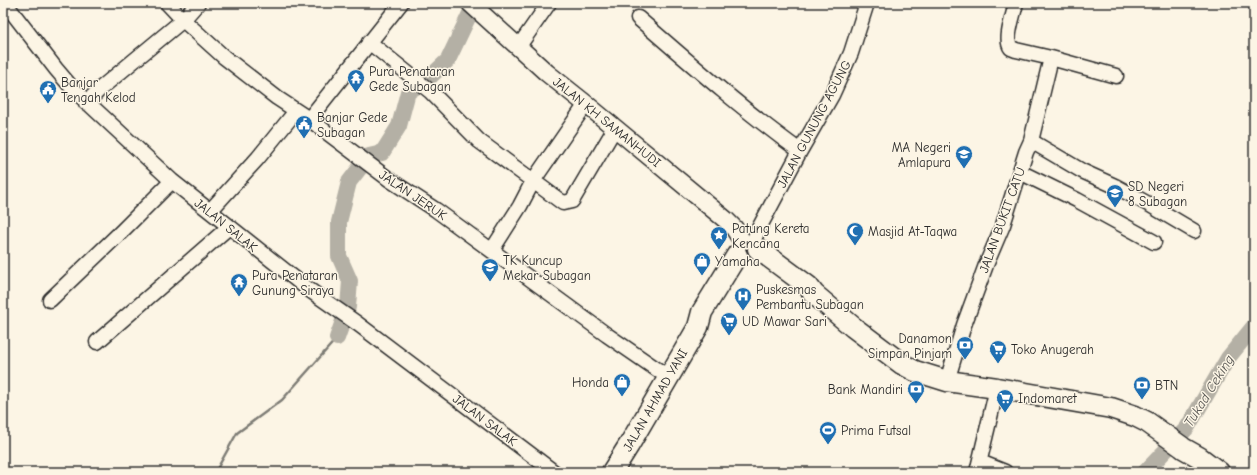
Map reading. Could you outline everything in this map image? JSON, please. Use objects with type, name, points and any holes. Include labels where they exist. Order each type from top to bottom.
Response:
[{"type":"highway","points":[[748,252],[805,293],[814,294],[853,327],[902,364],[915,371],[946,381],[997,388],[1111,408],[1135,416],[1162,432],[1182,448],[1199,457],[1219,472]]},
{"type":"highway","name":"JALAN AHMAD YANI","points":[[612,472],[649,412],[698,327],[711,317],[748,252]]},
{"type":"highway","points":[[1182,448],[1200,471]]},
{"type":"main road","name":"JALAN KH SAMANHUDI","points":[[470,3],[547,73],[726,220],[734,228],[748,252]]},
{"type":"street","name":"JALAN SALAK","points":[[6,3],[56,69],[86,103],[172,181],[308,289],[358,324],[554,472]]},
{"type":"street","name":"JALAN JERUK","points":[[167,3],[183,20],[224,57],[296,111],[309,119],[374,169],[436,210],[607,335],[668,377]]},
{"type":"street","points":[[86,103],[101,88],[183,20],[198,3]]},
{"type":"street","points":[[309,119],[401,3]]},
{"type":"street","points":[[519,46],[549,3]]},
{"type":"street","name":"JALAN GUNUNG AGUNG","points":[[748,252],[800,150],[818,120],[843,72],[867,3]]},
{"type":"street","points":[[1016,3],[1008,33],[1008,45],[1010,48],[1116,76]]},
{"type":"street","points":[[638,18],[733,100],[770,130],[800,150]]},
{"type":"street","points":[[369,42],[431,92],[479,141],[563,203],[572,202],[615,128]]},
{"type":"street","name":"JALAN BUKIT CATU","points":[[946,381],[964,325],[986,265],[1003,225],[1026,152],[1031,141],[1051,58]]},
{"type":"street","points":[[492,250],[520,206],[533,181],[586,104]]},
{"type":"street","points":[[210,211],[258,158],[296,111]]},
{"type":"street","points":[[1031,141],[1082,171],[1115,186],[1194,231]]},
{"type":"street","points":[[1020,172],[1083,203],[1154,242]]},
{"type":"street","points":[[50,300],[172,181]]},
{"type":"street","points":[[97,342],[229,227]]},
{"type":"street","points":[[997,388],[978,467],[1005,472]]},
{"type":"waterway","points":[[337,338],[348,307],[350,281],[339,256],[339,222],[349,182],[369,156],[382,153],[399,126],[408,92],[429,78],[448,60],[475,3]]},
{"type":"waterway","name":"Tukad Ceking","points":[[1145,472],[1187,428],[1228,358],[1254,326]]},
{"type":"waterway","points":[[218,472],[217,469],[237,433],[282,400],[337,338]]},
{"type":"place","name":"Pura Penataran Gede Subagan","points":[[356,93]]},
{"type":"place","name":"Banjar Tengah Kelod","points":[[48,104]]},
{"type":"place","name":"Banjar Gede Subagan","points":[[304,139]]},
{"type":"place","name":"MA Negeri Amlapura","points":[[964,169]]},
{"type":"place","name":"SD Negeri 8 Subagan","points":[[1115,208]]},
{"type":"place","name":"Masjid At-Taqwa","points":[[855,246]]},
{"type":"place","name":"Patung Kereta Kencana","points":[[719,250]]},
{"type":"place","name":"Yamaha","points":[[702,276]]},
{"type":"place","name":"TK Kuncup Mekar Subagan","points":[[490,282]]},
{"type":"place","name":"Pura Penataran Gunung Siraya","points":[[239,297]]},
{"type":"place","name":"Puskesmas Pembantu Subagan","points":[[743,311]]},
{"type":"place","name":"UD Mawar Sari","points":[[729,336]]},
{"type":"place","name":"Danamon Simpan Pinjam","points":[[965,360]]},
{"type":"place","name":"Toko Anugerah","points":[[998,364]]},
{"type":"place","name":"Honda","points":[[622,397]]},
{"type":"place","name":"BTN","points":[[1142,400]]},
{"type":"place","name":"Bank Mandiri","points":[[916,404]]},
{"type":"place","name":"Indomaret","points":[[1005,413]]},
{"type":"place","name":"Prima Futsal","points":[[828,445]]}]
